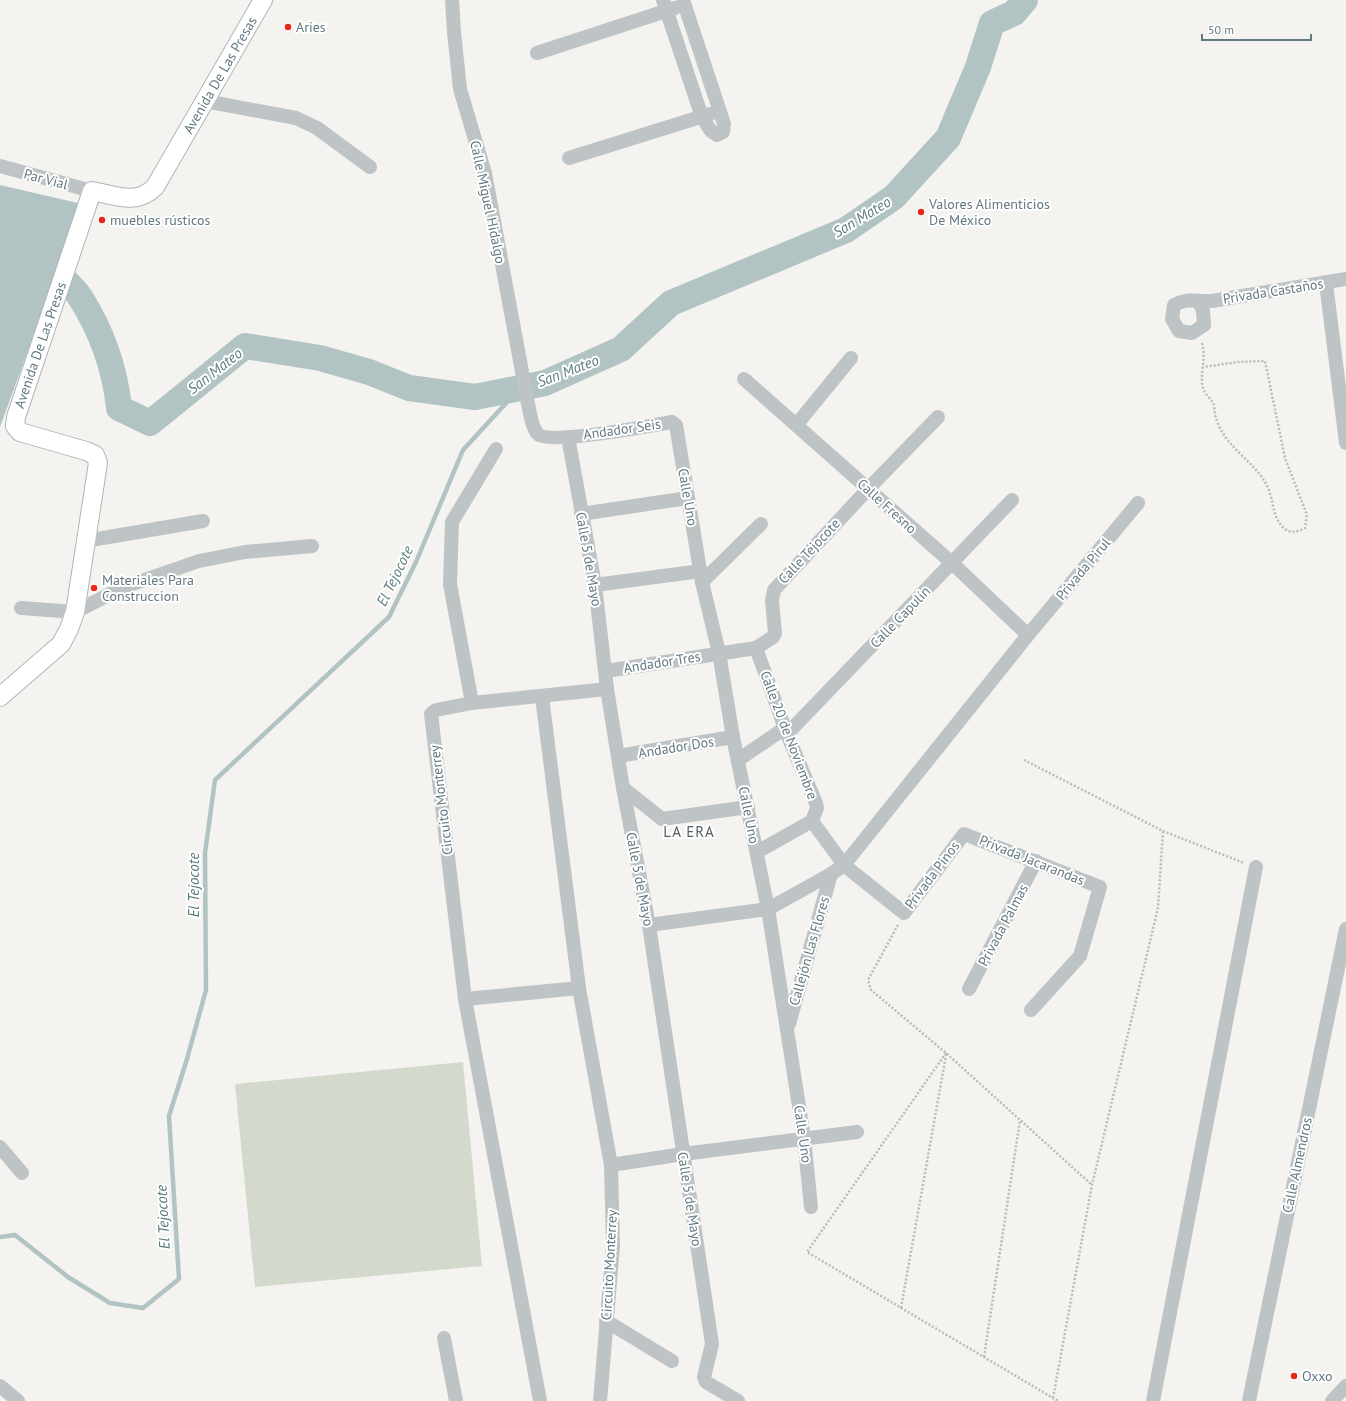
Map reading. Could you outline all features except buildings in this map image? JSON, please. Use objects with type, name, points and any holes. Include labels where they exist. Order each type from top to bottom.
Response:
[{"type":"main road","name":"Avenida De Las Presas","points":[[0,697],[61,644],[70,629],[75,612],[98,463],[95,455],[20,432],[15,426],[16,418],[92,191],[132,199],[140,198],[149,193],[155,187],[264,0]]},
{"type":"street","name":"Calle Miguel Hidalgo","points":[[452,0],[460,89],[485,173],[528,404],[538,434],[545,438],[568,437]]},
{"type":"street","points":[[537,53],[665,5],[684,2],[724,124],[723,132],[717,135],[711,131],[702,117],[665,5]]},
{"type":"street","points":[[205,102],[296,118],[317,128],[370,167]]},
{"type":"street","points":[[569,158],[720,111]]},
{"type":"street","name":"Par Vial","points":[[0,166],[92,191]]},
{"type":"street","name":"Privada Castaños","points":[[1198,329],[1192,333],[1179,331],[1172,319],[1174,305],[1184,300],[1199,302],[1326,284],[1346,279]]},
{"type":"street","points":[[1326,284],[1346,443]]},
{"type":"street","points":[[1198,329],[1204,325],[1204,311],[1199,302]]},
{"type":"street","points":[[797,424],[851,358]]},
{"type":"street","name":"Calle Fresno","points":[[744,379],[797,424],[952,563],[1028,635]]},
{"type":"street","points":[[868,489],[938,417]]},
{"type":"street","name":"Andador Seis","points":[[568,437],[672,422],[676,424]]},
{"type":"street","name":"Calle Uno","points":[[676,424],[702,576],[768,909],[804,1138],[811,1207]]},
{"type":"street","name":"Calle 5 de Mayo","points":[[568,437],[595,585],[607,689],[622,788],[649,925],[712,1344],[710,1358],[704,1373],[714,1390]]},
{"type":"street","points":[[472,703],[450,584],[452,522],[496,449]]},
{"type":"street","name":"Calle Tejocote","points":[[718,653],[756,648],[773,636],[775,633],[772,600],[774,590],[868,489]]},
{"type":"street","points":[[581,514],[688,498]]},
{"type":"street","name":"Calle Capulín","points":[[738,760],[786,731],[1012,500]]},
{"type":"street","name":"Privada Pirul","points":[[1028,635],[1138,503]]},
{"type":"street","points":[[85,541],[203,520]]},
{"type":"street","points":[[595,585],[702,576],[761,524]]},
{"type":"street","points":[[20,608],[75,612],[124,587],[199,561],[245,552],[312,546]]},
{"type":"street","points":[[649,925],[768,909],[831,874],[844,865],[1028,635]]},
{"type":"street","name":"Calle 20 de Noviembre","points":[[756,648],[786,731],[816,803],[817,808],[812,821]]},
{"type":"street","name":"Andador Tres","points":[[606,671],[718,653]]},
{"type":"street","name":"Circuito Monterrey","points":[[540,1401],[465,999],[431,714],[436,710],[472,703],[542,697],[607,689]]},
{"type":"street","name":"Circuito Monterrey","points":[[542,697],[579,988],[611,1165],[613,1246],[600,1401]]},
{"type":"street","name":"Andador Dos","points":[[618,756],[733,737]]},
{"type":"street","points":[[622,788],[662,819],[748,807]]},
{"type":"street","points":[[757,852],[812,821]]},
{"type":"street","name":"Privada Pinos","points":[[812,821],[844,865],[904,913],[964,834]]},
{"type":"street","name":"Privada Jacarandas","points":[[964,834],[1100,887],[1080,956],[1031,1010]]},
{"type":"street","name":"Privada Palmas","points":[[969,989],[1036,861]]},
{"type":"street","points":[[1153,1401],[1256,867]]},
{"type":"street","name":"Callejón Las Flores","points":[[787,1029],[831,874]]},
{"type":"street","name":"Calle Almendros","points":[[1250,1400],[1346,929]]},
{"type":"street","points":[[465,999],[579,988]]},
{"type":"street","points":[[611,1165],[683,1154],[857,1132]]},
{"type":"street","points":[[0,1147],[22,1173]]},
{"type":"street","points":[[606,1321],[672,1361]]},
{"type":"street","points":[[444,1338],[456,1401]]},
{"type":"street","points":[[0,1386],[18,1401]]},
{"type":"street","points":[[1332,1401],[1346,1386]]},
{"type":"street","points":[[714,1390],[738,1401]]},
{"type":"path","points":[[1198,329],[1206,353],[1203,367],[1203,388],[1213,403],[1216,419],[1230,444],[1256,470],[1268,488],[1272,505],[1279,522],[1286,530],[1296,532],[1305,528],[1307,514],[1285,458],[1265,361],[1238,362],[1203,367]]},
{"type":"path","points":[[1024,760],[1163,831],[1256,867]]},
{"type":"path","points":[[1053,1398],[1092,1185],[1158,908],[1163,831]]},
{"type":"path","points":[[904,913],[868,980],[871,990],[946,1053],[1092,1185]]},
{"type":"path","points":[[946,1053],[807,1252],[1058,1401]]},
{"type":"path","points":[[901,1308],[946,1053]]},
{"type":"path","points":[[984,1357],[1020,1120]]},
{"type":"shaded area","points":[[0,185],[78,203],[64,252],[0,427]]},
{"type":"shaded area","points":[[463,1062],[482,1266],[255,1287],[235,1084]]},
{"type":"waterway","name":"San Mateo","points":[[57,272],[78,294],[101,336],[114,379],[119,408],[150,423],[245,346],[320,358],[369,372],[409,388],[475,397],[545,383],[621,349],[671,303],[846,230],[894,197],[948,138],[978,67],[992,23],[1014,13],[1025,0]]},
{"type":"waterway","name":"El Tejocote","points":[[0,1237],[15,1235],[68,1277],[110,1303],[143,1308],[179,1279],[169,1116],[187,1059],[206,990],[205,853],[215,780],[389,617],[416,562],[463,450],[520,388]]},
{"type":"place","name":"Aries","points":[[288,27]]},
{"type":"place","name":"Valores Alimenticios De México","points":[[921,212]]},
{"type":"place","name":"muebles rústicos","points":[[102,220]]},
{"type":"place","name":"Materiales Para Construccion","points":[[94,588]]},
{"type":"place","name":"Oxxo","points":[[1294,1376]]},
{"type":"district","name":"LA ERA","points":[[689,832]]}]
